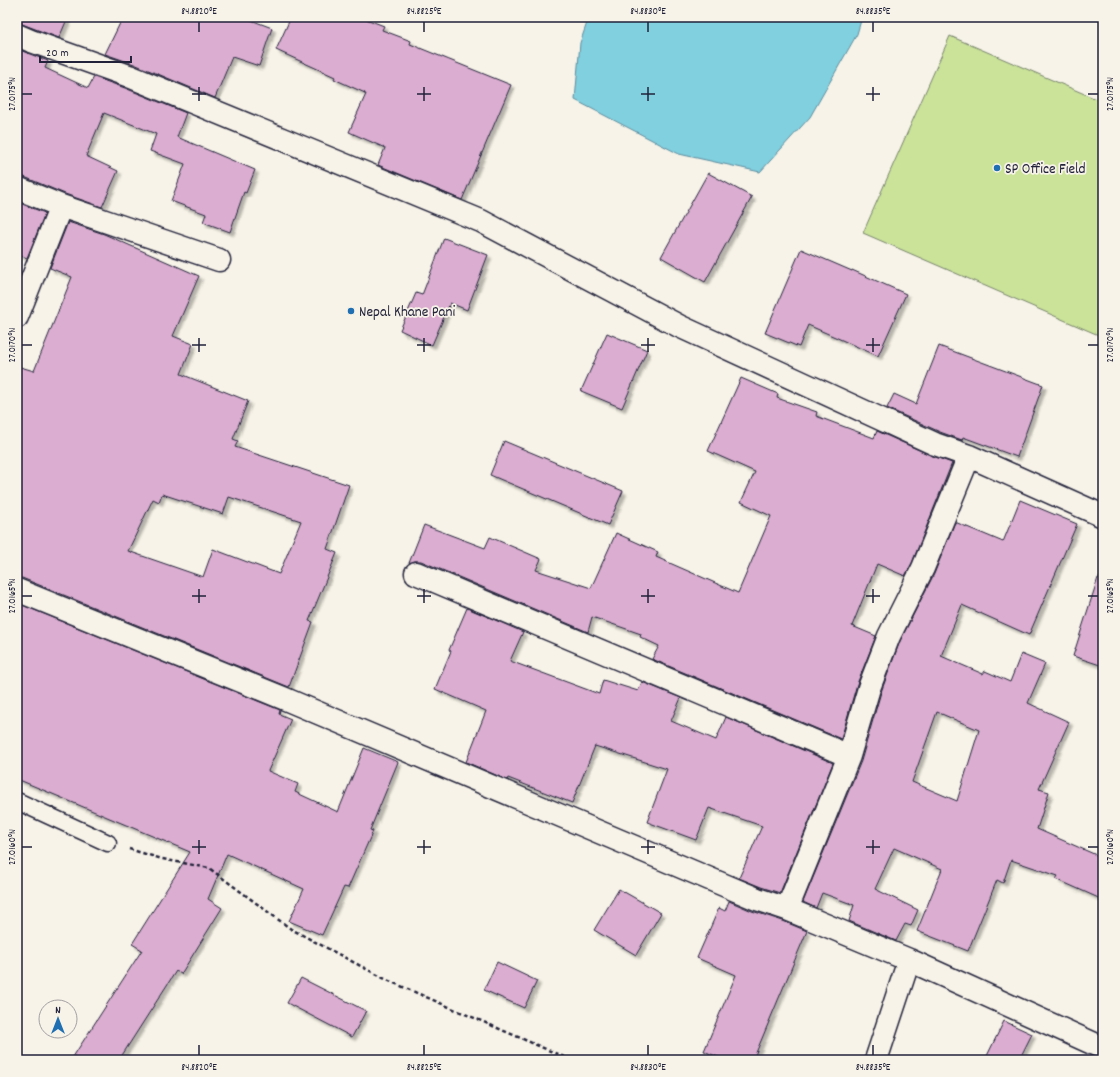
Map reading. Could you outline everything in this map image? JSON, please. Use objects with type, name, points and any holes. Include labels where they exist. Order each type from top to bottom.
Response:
[{"type":"street","points":[[17,35],[129,76],[481,221],[679,326],[935,444],[969,456],[1103,516]]},
{"type":"street","points":[[17,188],[61,206],[219,260]]},
{"type":"street","points":[[17,317],[61,206]]},
{"type":"street","points":[[787,909],[849,756],[869,688],[889,636],[922,568],[969,456]]},
{"type":"street","points":[[416,573],[849,756]]},
{"type":"street","points":[[17,590],[284,698],[757,899],[787,909],[909,960],[1103,1048]]},
{"type":"street","points":[[876,1060],[909,960]]},
{"type":"lane","points":[[17,801],[108,843]]},
{"type":"path","points":[[108,843],[162,859],[209,868],[291,929],[387,980],[571,1060]]},
{"type":"green space","name":"SP Office Field","points":[[950,36],[1103,102],[1103,337],[863,233]]},
{"type":"water","points":[[589,17],[862,17],[857,34],[810,117],[760,172],[679,154],[575,100],[580,43]]},
{"type":"building","points":[[17,17],[68,17],[59,38],[17,23]]},
{"type":"building","points":[[123,17],[243,17],[272,28],[259,66],[232,57],[215,98],[134,64],[105,54]]},
{"type":"building","points":[[291,17],[361,17],[384,26],[382,30],[411,41],[410,44],[511,85],[462,200],[378,165],[385,148],[349,132],[366,94],[334,79],[335,77],[276,50]]},
{"type":"building","points":[[17,49],[48,61],[45,68],[88,88],[94,77],[186,113],[177,137],[255,170],[246,193],[244,192],[230,232],[203,222],[206,214],[171,201],[185,164],[150,151],[156,134],[104,113],[86,156],[118,171],[102,207],[65,194],[22,176],[17,176]]},
{"type":"building","points":[[708,173],[752,197],[705,282],[661,257]]},
{"type":"building","points":[[17,202],[45,213],[27,258],[17,254]]},
{"type":"building","points":[[68,222],[104,234],[199,276],[173,336],[193,344],[181,374],[248,401],[233,439],[238,441],[235,447],[349,485],[327,549],[337,553],[309,621],[313,622],[289,687],[22,578],[17,578],[17,366],[34,371],[72,277],[50,268]],"holes":[[[162,494],[223,514],[229,497],[301,521],[279,574],[213,549],[203,577],[128,551],[153,499],[159,502]]]},
{"type":"building","points":[[444,238],[488,255],[467,310],[450,303],[432,345],[400,330],[416,293],[422,295]]},
{"type":"building","points":[[801,249],[906,294],[878,356],[808,325],[799,347],[765,333]]},
{"type":"building","points":[[607,333],[647,350],[622,408],[581,391]]},
{"type":"building","points":[[939,346],[1043,385],[1017,457],[963,437],[962,440],[940,432],[887,408],[894,394],[916,404]]},
{"type":"building","points":[[741,378],[778,394],[777,398],[817,412],[816,416],[874,438],[877,431],[930,455],[952,463],[912,563],[905,576],[877,564],[852,626],[876,636],[857,684],[841,739],[652,659],[659,646],[640,637],[641,634],[592,617],[588,632],[421,561],[409,563],[424,525],[485,548],[490,537],[541,559],[536,570],[591,588],[616,533],[658,552],[656,557],[738,593],[771,516],[741,502],[755,472],[708,451]]},
{"type":"building","points":[[504,441],[623,491],[608,525],[490,475]]},
{"type":"building","points":[[1020,500],[1077,524],[1029,635],[962,605],[941,656],[983,674],[985,671],[1010,682],[1021,654],[1045,664],[1028,703],[1069,722],[1039,789],[1049,792],[1037,829],[1103,858],[1103,900],[1056,879],[1058,876],[1011,860],[1003,883],[997,880],[968,951],[917,931],[942,869],[894,848],[875,889],[918,910],[911,926],[905,924],[896,941],[849,921],[854,905],[822,893],[816,908],[803,902],[861,761],[881,692],[900,641],[934,574],[955,522],[1003,542]],"holes":[[[937,712],[979,730],[957,801],[912,782]]]},
{"type":"building","points":[[1098,578],[1103,579],[1103,666],[1073,656]]},
{"type":"building","points":[[17,603],[280,710],[279,714],[291,719],[268,771],[298,784],[295,792],[338,812],[364,748],[398,762],[370,830],[373,831],[348,888],[344,887],[322,935],[289,921],[304,889],[227,854],[208,899],[222,908],[181,974],[176,971],[119,1060],[71,1060],[142,950],[132,944],[190,852],[17,779]]},
{"type":"building","points":[[467,608],[523,632],[510,661],[599,694],[603,680],[638,691],[642,682],[681,698],[671,721],[716,740],[726,717],[833,763],[780,893],[739,878],[762,826],[709,808],[696,840],[647,822],[667,769],[595,746],[572,803],[508,778],[507,780],[466,762],[486,711],[435,689],[451,651],[449,650]]},
{"type":"building","points":[[619,889],[661,913],[636,955],[594,930]]},
{"type":"building","points":[[729,901],[807,931],[753,1060],[725,1060],[704,1051],[736,975],[697,958],[719,908],[725,911]]},
{"type":"building","points":[[497,962],[537,981],[524,1008],[484,990]]},
{"type":"building","points":[[301,978],[366,1011],[352,1037],[287,1003]]},
{"type":"building","points":[[1004,1021],[1032,1034],[1019,1060],[985,1060]]},
{"type":"place","name":"SP Office Field","points":[[997,168]]},
{"type":"place","name":"Nepal Khane Pani","points":[[351,311]]}]
